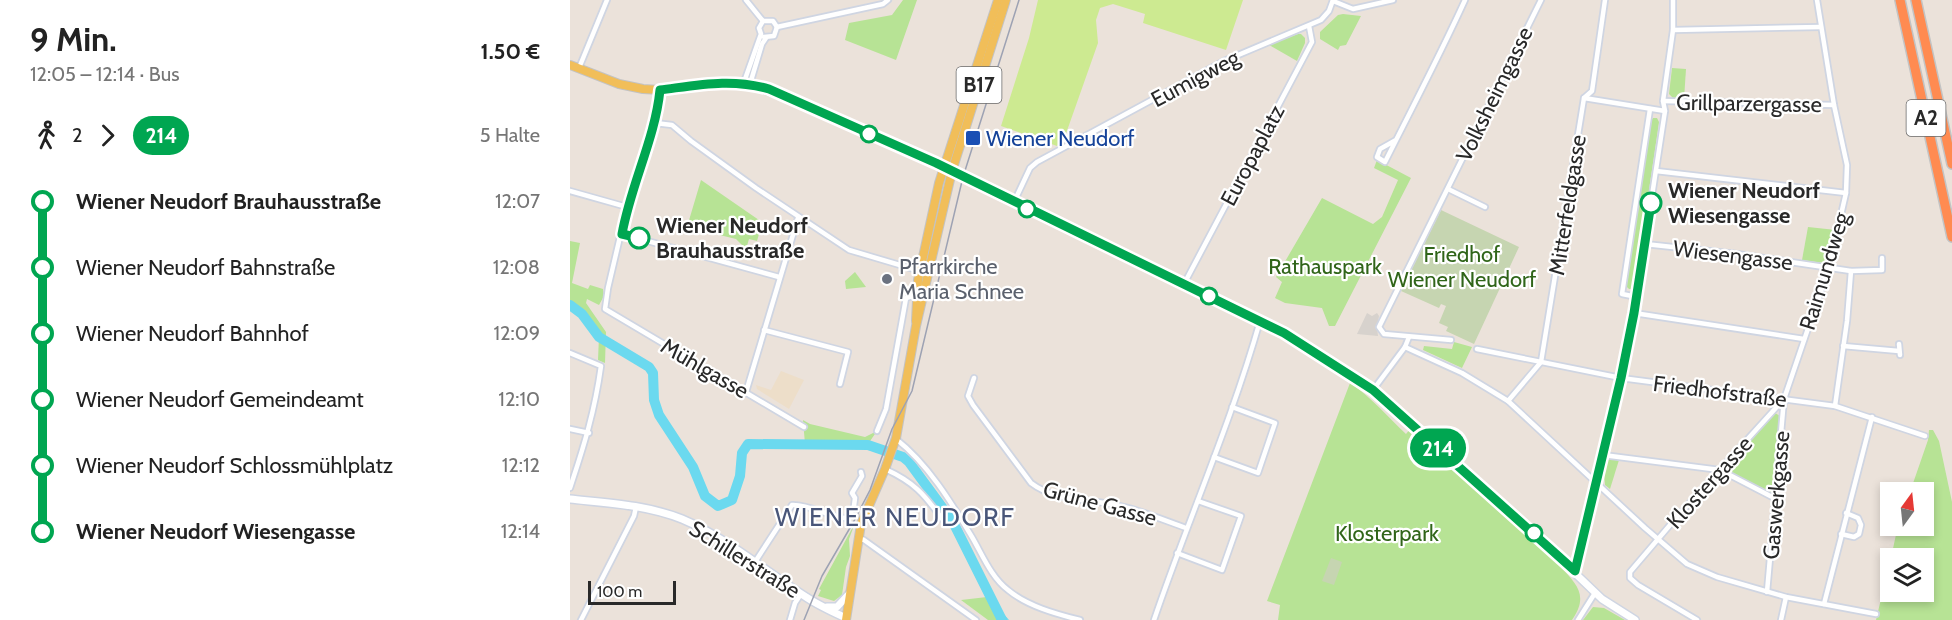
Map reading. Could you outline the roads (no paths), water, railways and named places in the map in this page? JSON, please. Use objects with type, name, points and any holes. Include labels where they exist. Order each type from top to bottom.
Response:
[{"type":"highway","name":"A2","points":[[1900,0],[1952,237]]},
{"type":"highway","name":"A2","points":[[1916,0],[1952,164]]},
{"type":"main road","name":"B17","points":[[916,326],[916,295],[920,271],[943,166],[998,0]]},
{"type":"main road","name":"B17","points":[[846,619],[861,524],[896,438],[916,326],[952,171],[1006,0]]},
{"type":"main road","points":[[570,65],[619,84],[660,90],[729,82],[747,83],[769,89],[952,171]]},
{"type":"street","points":[[579,68],[607,0]]},
{"type":"street","points":[[746,0],[764,21],[773,21],[777,27]]},
{"type":"street","points":[[777,27],[883,4],[888,0]]},
{"type":"street","name":"Eumigweg","points":[[1014,202],[1030,168],[1037,162],[1232,57],[1326,17],[1333,0],[1353,9],[1393,0]]},
{"type":"street","points":[[1396,140],[1380,149],[1377,158],[1385,162],[1396,140],[1465,0]]},
{"type":"street","name":"Volksheimgasse","points":[[1409,337],[1384,334],[1379,327],[1540,0]]},
{"type":"street","name":"Mitterfeldgasse","points":[[1541,362],[1584,98],[1592,91],[1605,0]]},
{"type":"street","points":[[1575,571],[1621,378],[1634,313],[1665,111],[1663,101],[1673,30],[1673,0]]},
{"type":"street","name":"Raimundweg","points":[[1784,399],[1829,267],[1846,193],[1847,165],[1834,105],[1817,0]]},
{"type":"street","points":[[764,21],[759,28],[761,34],[766,38]]},
{"type":"street","name":"Europaplatz","points":[[1184,284],[1312,42],[1309,26]]},
{"type":"street","points":[[747,83],[766,38],[774,36],[777,27]]},
{"type":"street","points":[[1673,30],[1821,27]]},
{"type":"street","points":[[747,83],[761,34]]},
{"type":"street","points":[[660,90],[655,123],[627,207],[622,234],[779,278]]},
{"type":"street","name":"Grillparzergasse","points":[[1584,98],[1665,111]]},
{"type":"street","name":"Grillparzergasse","points":[[1663,101],[1834,105]]},
{"type":"street","points":[[1636,297],[1622,294],[1650,109]]},
{"type":"street","points":[[655,123],[672,125],[798,218],[849,250],[920,271]]},
{"type":"street","points":[[952,171],[1260,321],[1313,351],[1373,390],[1575,571],[1595,593],[1635,620]]},
{"type":"street","points":[[1656,171],[1846,193]]},
{"type":"street","name":"Volksheimgasse","points":[[1448,189],[1485,207]]},
{"type":"street","points":[[570,191],[627,207]]},
{"type":"street","points":[[746,392],[798,218]]},
{"type":"street","name":"Mühlgasse","points":[[622,234],[605,309],[804,428]]},
{"type":"street","name":"Wiesengasse","points":[[1645,244],[1851,271],[1882,270],[1882,258]]},
{"type":"street","points":[[1835,406],[1844,346],[1851,271]]},
{"type":"street","points":[[877,431],[886,409],[906,298],[916,295]]},
{"type":"street","points":[[1634,313],[1804,339]]},
{"type":"street","points":[[1154,620],[1232,407],[1260,321]]},
{"type":"street","points":[[764,330],[848,352],[840,384]]},
{"type":"street","points":[[1373,390],[1405,347],[1409,337],[1451,340]]},
{"type":"street","points":[[1844,346],[1899,353],[1899,344]]},
{"type":"street","points":[[1405,347],[1462,373],[1508,401],[1687,564],[1717,577],[1767,592],[1876,614]]},
{"type":"street","name":"Friedhofstraße","points":[[1477,349],[1621,378],[1835,406],[1925,436]]},
{"type":"street","points":[[570,353],[601,366],[589,433],[570,488]]},
{"type":"street","points":[[1508,401],[1541,362]]},
{"type":"street","name":"Grüne Gasse","points":[[974,378],[968,396],[1031,483],[1052,495],[1125,507],[1186,528]]},
{"type":"street","name":"Klostergasse","points":[[1697,620],[1630,578],[1630,572],[1784,399]]},
{"type":"street","name":"Gaswerkgasse","points":[[1767,592],[1784,399]]},
{"type":"street","points":[[1214,457],[1258,473],[1275,423],[1232,407]]},
{"type":"street","points":[[1824,604],[1872,417]]},
{"type":"street","points":[[570,429],[589,433]]},
{"type":"street","points":[[896,438],[925,468],[954,508],[996,577],[1008,591],[1051,612],[1080,620]]},
{"type":"street","points":[[1603,454],[1720,470],[1776,499]]},
{"type":"street","points":[[885,469],[904,477],[927,498],[943,520]]},
{"type":"street","points":[[755,562],[789,506],[796,504],[843,519],[848,518],[854,506],[855,498],[852,493],[862,476],[861,472]]},
{"type":"street","name":"Schillerstraße","points":[[570,499],[636,507],[681,519],[700,528],[801,594],[846,619]]},
{"type":"street","points":[[1177,553],[1222,570],[1241,516],[1198,501]]},
{"type":"street","points":[[581,620],[634,516],[636,507]]},
{"type":"street","points":[[1841,534],[1854,537],[1859,534],[1862,525],[1858,518],[1846,513]]},
{"type":"street","points":[[858,538],[976,620]]},
{"type":"street","points":[[824,607],[837,607],[850,593]]},
{"type":"street","points":[[1578,620],[1595,593]]},
{"type":"street","points":[[790,620],[795,603],[801,594]]},
{"type":"street","points":[[1781,620],[1786,597]]},
{"type":"water","points":[[993,593],[1001,611],[1009,620],[998,619],[987,597]]},
{"type":"waterway","points":[[570,305],[582,314],[599,337],[649,367],[653,373],[654,400],[659,415],[693,467],[705,496],[718,506],[732,500],[740,476],[742,453],[748,444],[868,445],[903,457],[953,522],[1002,620]]},
{"type":"tram line","points":[[804,620],[822,576],[870,490],[892,429],[912,391],[963,177],[1019,0]]},
{"type":"place","name":"Wiener Neudorf","points":[[973,138]]},
{"type":"place","name":"Wiener Neudorf Wiesengasse","points":[[1651,203]]},
{"type":"place","name":"Wiener Neudorf Brauhausstraße","points":[[639,238]]},
{"type":"place","name":"Pfarrkirche Maria Schnee","points":[[887,279]]},
{"type":"district","name":"WIENER NEUDORF","points":[[895,517]]},
{"type":"park label","name":"Rathauspark","points":[[1325,266]]},
{"type":"park label","name":"Friedhof Wiener Neudorf","points":[[1462,266]]},
{"type":"park label","name":"Klosterpark","points":[[1387,533]]}]
